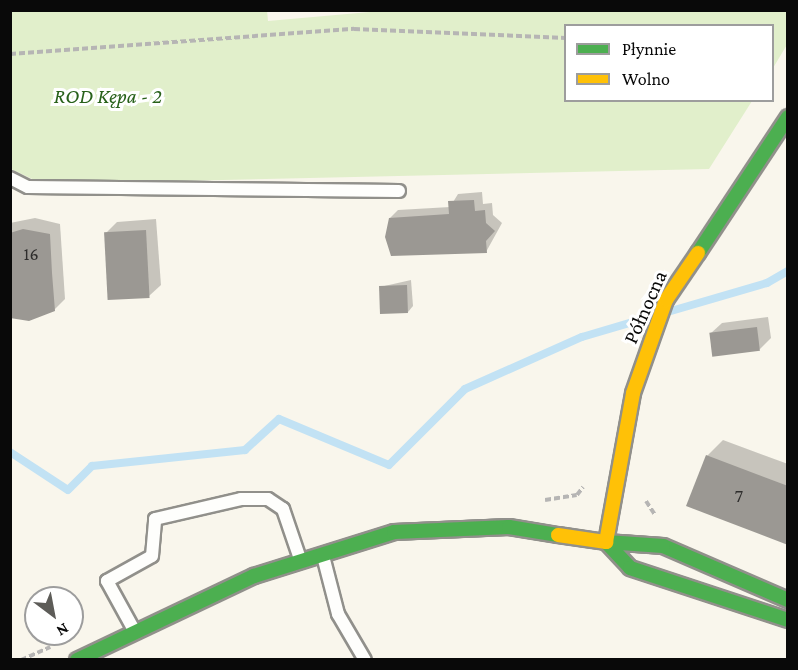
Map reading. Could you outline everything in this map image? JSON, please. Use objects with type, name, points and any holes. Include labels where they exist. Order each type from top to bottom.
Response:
[{"type":"street","name":"Północna","points":[[606,542],[633,393],[652,334],[666,300],[788,117]]},
{"type":"street","points":[[77,660],[134,630],[300,559],[394,532],[448,527],[509,527],[606,542],[663,546],[788,600]]},
{"type":"street","points":[[606,542],[630,568],[788,620]]},
{"type":"lane","points":[[10,178],[28,187],[399,191]]},
{"type":"lane","points":[[134,630],[107,581],[152,556],[154,519],[241,499],[268,499],[283,509],[300,559]]},
{"type":"lane","points":[[322,552],[338,614],[365,660]]},
{"type":"path","points":[[10,54],[354,29],[564,38]]},
{"type":"green space","name":"ROD Kępa - 2","points":[[267,10],[268,21],[392,10],[787,10],[788,43],[774,66],[774,24],[564,24],[564,102],[751,102],[709,169],[43,184],[11,169],[10,11]]},
{"type":"building","points":[[474,200],[475,211],[485,210],[486,223],[495,231],[486,241],[487,253],[391,256],[385,237],[389,218],[449,214],[448,201]]},
{"type":"building","points":[[23,229],[50,234],[55,311],[29,321],[10,318],[10,233]]},
{"type":"building","points":[[146,230],[150,298],[108,300],[104,232]]},
{"type":"building","points":[[407,285],[408,313],[380,314],[379,286]]},
{"type":"building","points":[[757,327],[760,351],[712,357],[709,333]]},
{"type":"building","points":[[706,455],[788,486],[788,545],[686,506]]},
{"type":"waterway","points":[[671,311],[767,283],[788,271]]},
{"type":"waterway","points":[[10,452],[68,490],[92,466],[245,450],[279,419],[389,465],[465,389],[582,337],[650,317]]},
{"type":"traffic: fast","points":[[698,253],[788,117]]},
{"type":"traffic: fast","points":[[77,660],[254,576],[394,532],[509,527],[558,535]]},
{"type":"traffic: fast","points":[[788,600],[663,546],[606,542],[630,568],[788,620]]},
{"type":"traffic: slow","points":[[558,535],[606,542],[633,393],[666,300],[698,253]]}]
